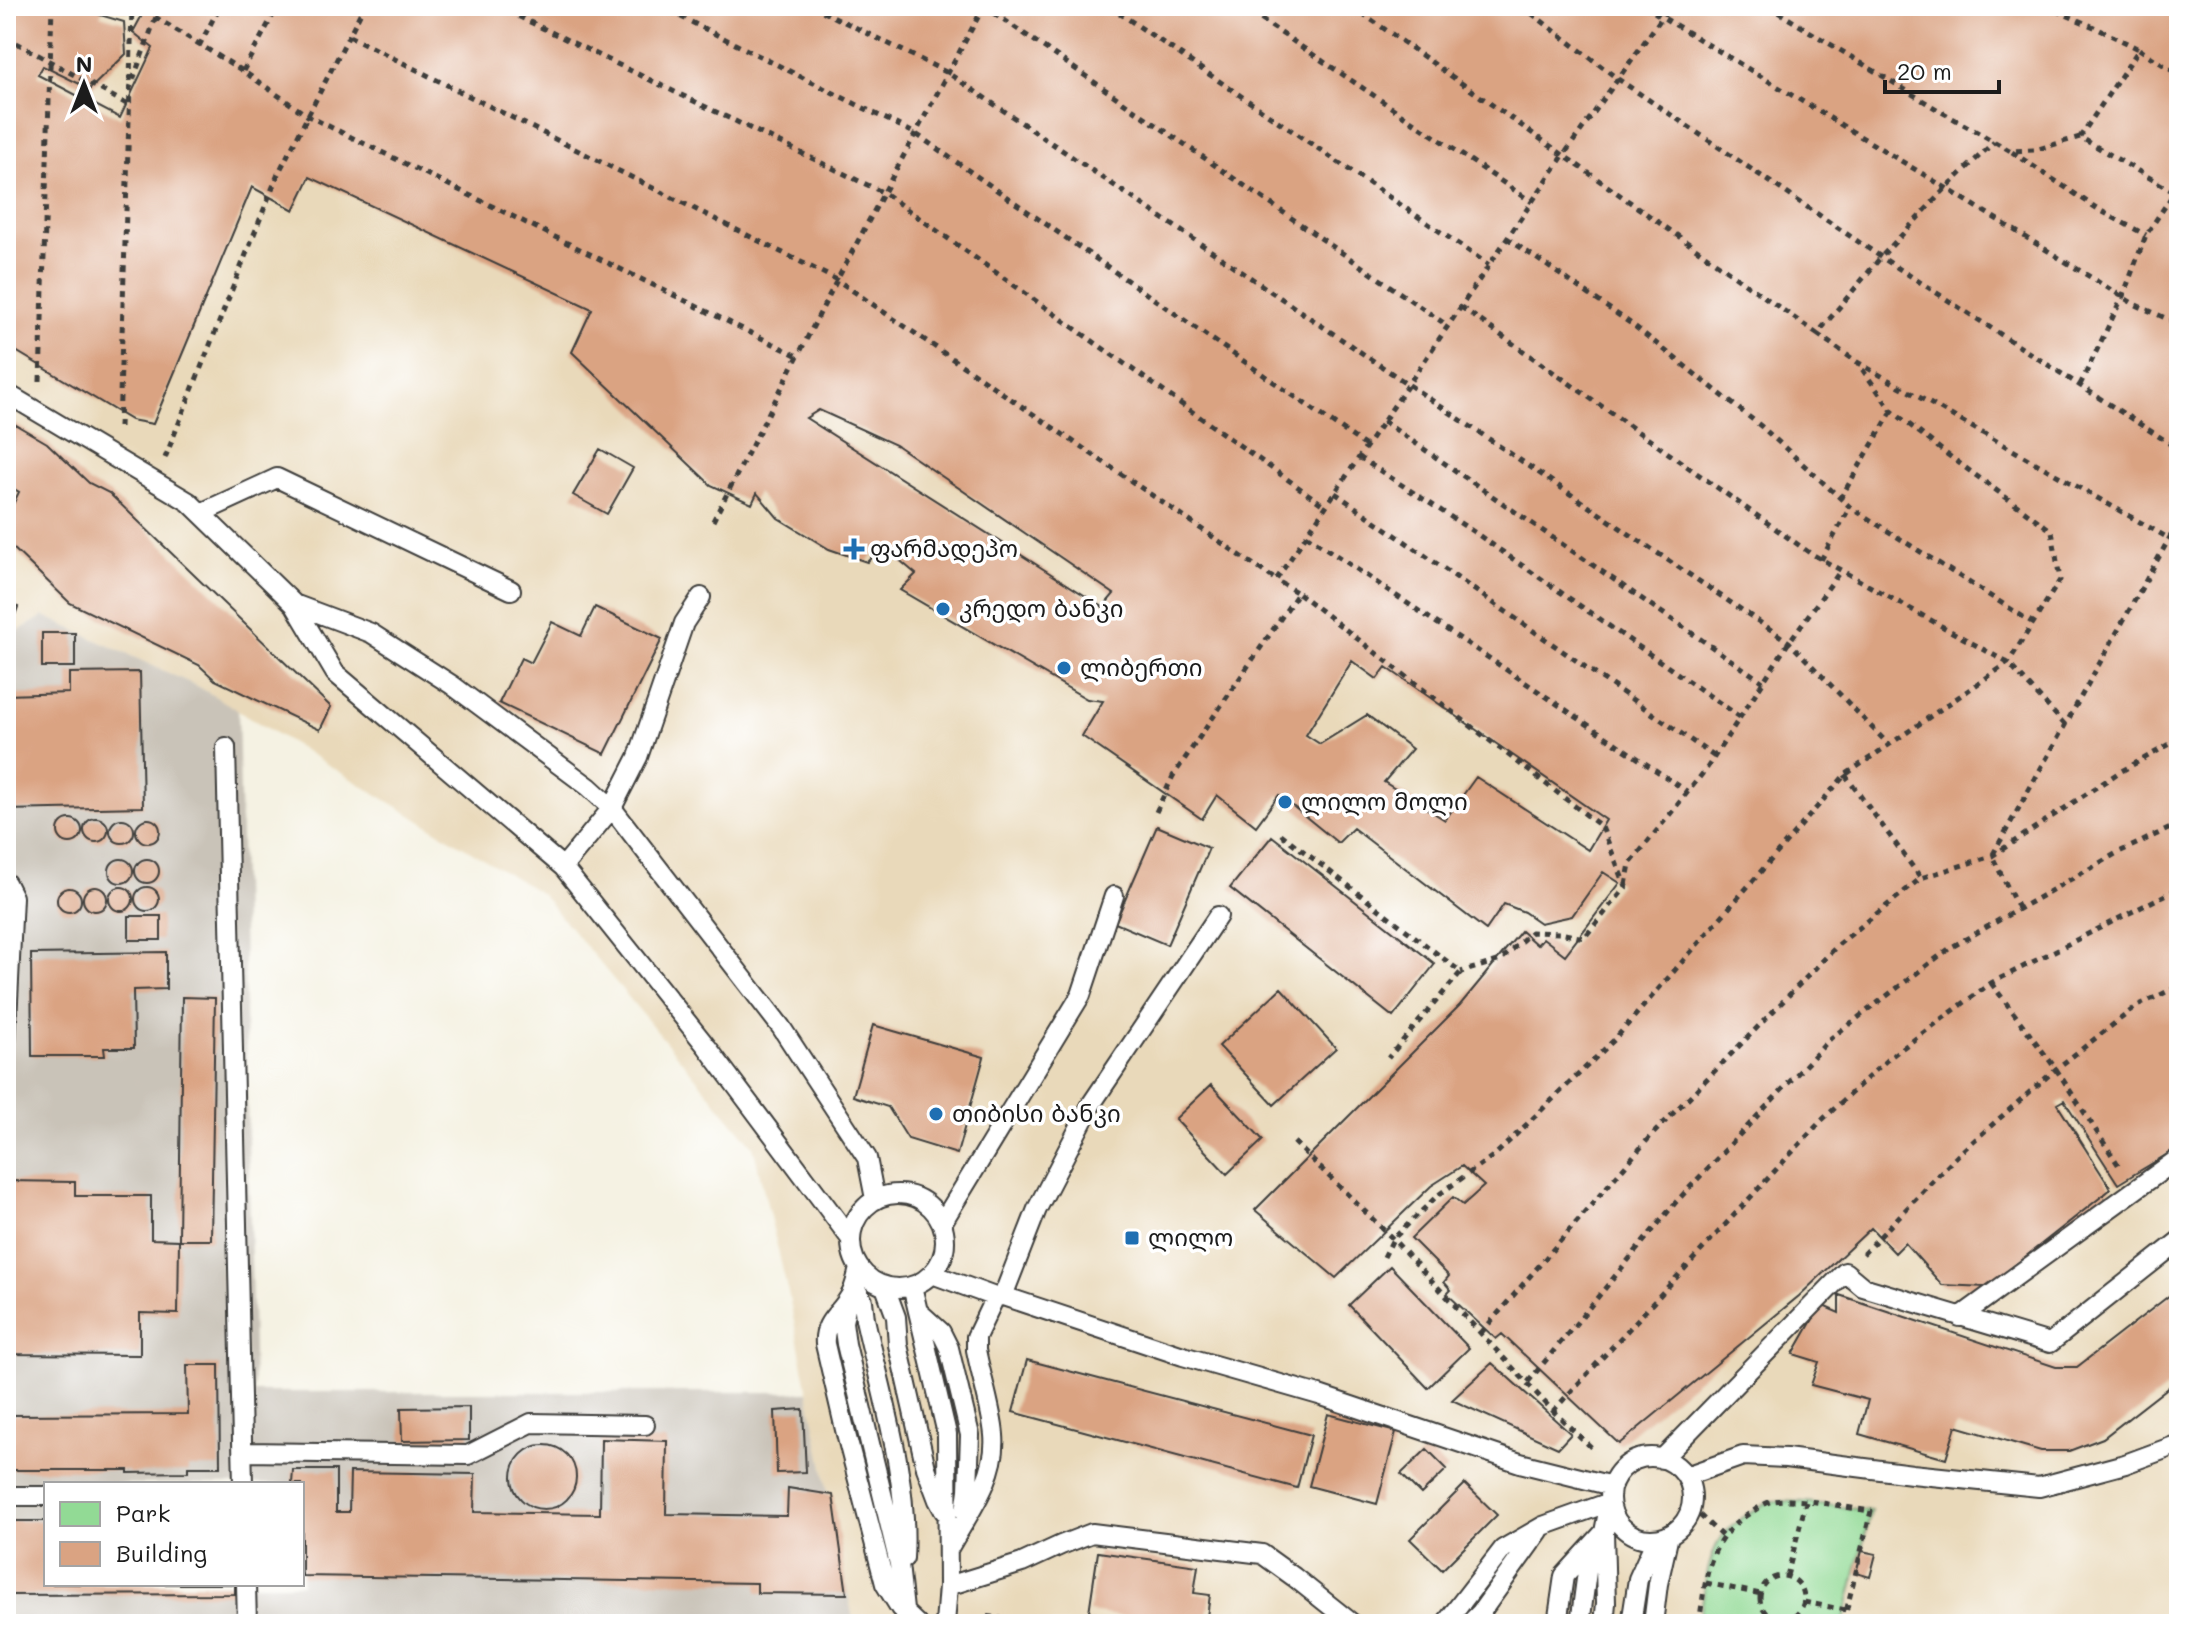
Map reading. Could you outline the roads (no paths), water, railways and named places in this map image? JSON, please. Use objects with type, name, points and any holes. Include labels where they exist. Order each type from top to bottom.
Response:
[{"type":"lane","points":[[6,393],[189,502],[294,604],[335,673],[563,867],[707,1047],[850,1238]]},
{"type":"lane","points":[[201,513],[277,478],[511,590]]},
{"type":"lane","points":[[563,867],[612,808],[638,757],[684,623],[701,597]]},
{"type":"lane","points":[[294,604],[371,633],[452,685],[589,787],[612,808],[781,1027],[867,1158],[875,1199]]},
{"type":"lane","points":[[226,747],[243,1482]]},
{"type":"lane","points":[[6,883],[13,897],[6,1043]]},
{"type":"lane","points":[[942,1223],[1081,995],[1114,896]]},
{"type":"lane","points":[[955,1518],[985,1484],[991,1463],[994,1436],[976,1337],[1092,1103],[1218,916]]},
{"type":"lane","points":[[1960,1317],[2179,1158]]},
{"type":"lane","points":[[890,1194],[906,1194],[921,1200],[942,1223],[944,1250],[932,1274],[912,1286],[885,1287],[870,1280],[852,1254],[850,1238],[854,1222],[862,1208],[875,1199],[890,1194]]},
{"type":"lane","points":[[1662,1459],[1845,1272],[1863,1287],[2050,1343],[2179,1241]]},
{"type":"lane","points":[[859,1268],[851,1294],[824,1333],[825,1344],[885,1584],[911,1618]]},
{"type":"lane","points":[[932,1274],[1183,1356],[1319,1395],[1520,1463],[1613,1487]]},
{"type":"lane","points":[[912,1286],[947,1434],[955,1518],[947,1550],[945,1624]]},
{"type":"lane","points":[[885,1287],[896,1317],[898,1345],[926,1468],[938,1500],[955,1518]]},
{"type":"lane","points":[[851,1294],[863,1301],[902,1484],[906,1530],[902,1587],[911,1618]]},
{"type":"lane","points":[[243,1452],[468,1455],[531,1423],[645,1425]]},
{"type":"lane","points":[[1686,1476],[1743,1456],[1786,1458],[2039,1487],[2125,1464],[2179,1444]]},
{"type":"lane","points":[[1604,1624],[1604,1532],[1613,1487],[1627,1465],[1650,1457],[1662,1459],[1679,1469],[1690,1486],[1691,1507],[1687,1519],[1679,1528],[1662,1537],[1642,1539],[1620,1526],[1613,1515],[1613,1487]]},
{"type":"lane","points":[[1445,1624],[1503,1549],[1613,1487]]},
{"type":"lane","points":[[6,1496],[44,1496]]},
{"type":"lane","points":[[1469,1624],[1543,1526]]},
{"type":"lane","points":[[1557,1624],[1564,1576],[1604,1532]]},
{"type":"lane","points":[[948,1586],[1022,1563],[1092,1533],[1262,1554],[1353,1624]]},
{"type":"lane","points":[[1631,1624],[1638,1579],[1662,1537]]},
{"type":"lane","points":[[1653,1624],[1662,1537]]},
{"type":"lane","points":[[1580,1624],[1590,1549]]},
{"type":"lane","points":[[246,1586],[247,1624]]},
{"type":"place","name":"ფარმადეპო","points":[[854,549]]},
{"type":"place","name":"კრედო ბანკი","points":[[943,609]]},
{"type":"place","name":"ლიბერთი","points":[[1064,668]]},
{"type":"place","name":"ლილო მოლი","points":[[1285,802]]},
{"type":"place","name":"თიბისი ბანკი","points":[[936,1114]]},
{"type":"place","name":"ლილო","points":[[1132,1238]]}]
